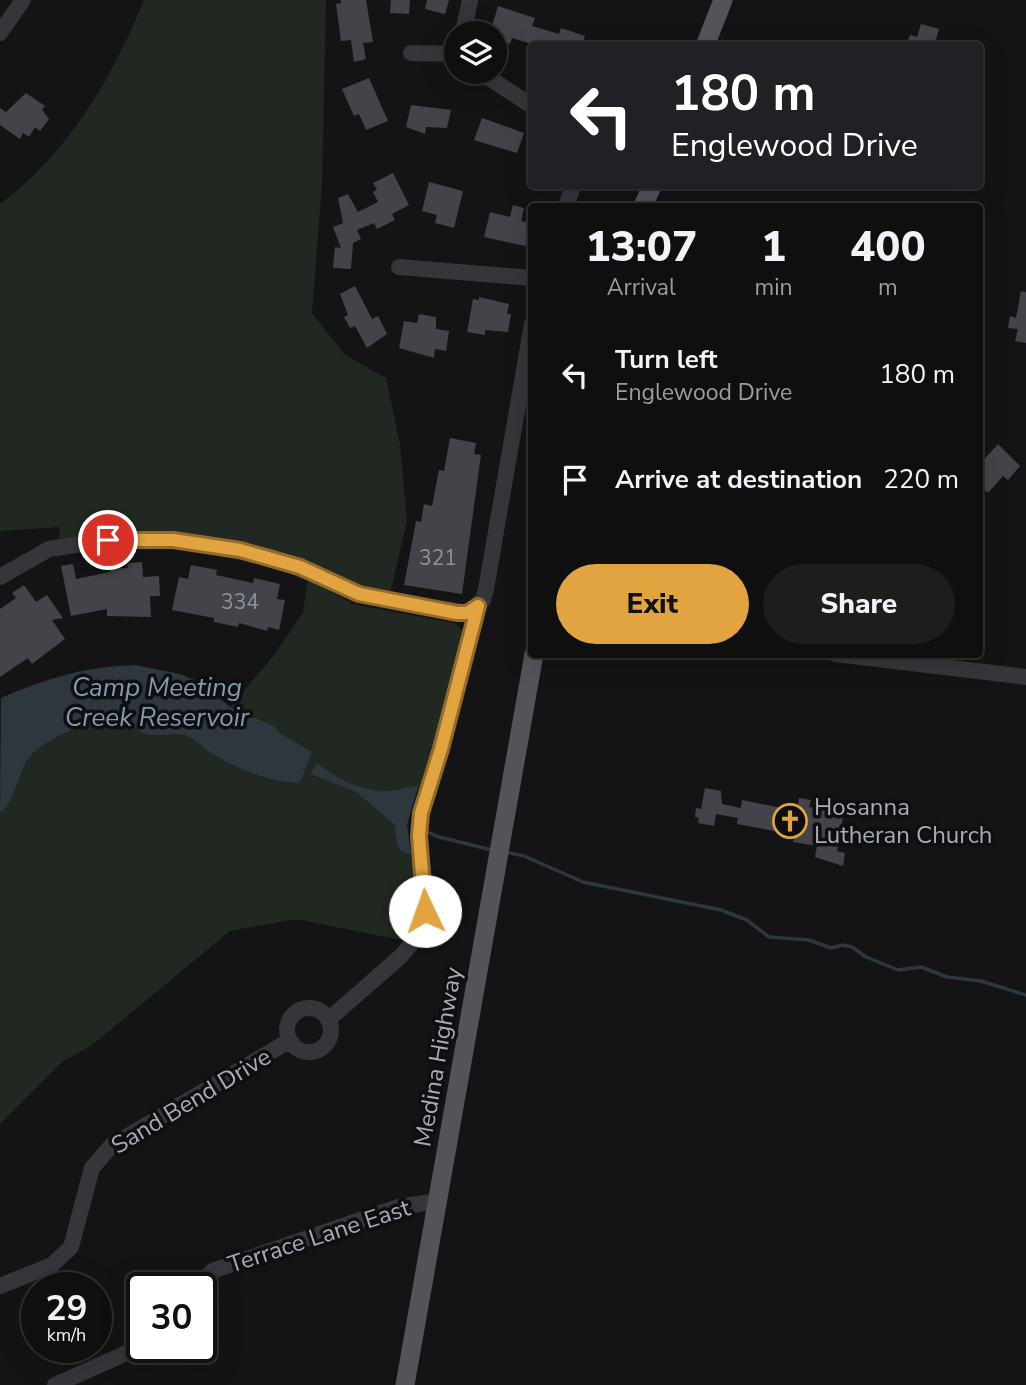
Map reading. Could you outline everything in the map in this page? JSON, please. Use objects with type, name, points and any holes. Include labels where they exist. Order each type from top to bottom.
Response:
[{"type":"main road","points":[[707,42],[723,0]]},
{"type":"main road","name":"Medina Highway","points":[[405,1385],[533,658]]},
{"type":"street","points":[[0,33],[23,0]]},
{"type":"street","points":[[466,21],[470,0]]},
{"type":"street","points":[[411,53],[444,54]]},
{"type":"street","points":[[498,84],[528,103]]},
{"type":"street","points":[[398,267],[528,278]]},
{"type":"street","points":[[328,1020],[380,976],[416,937],[425,911],[419,825],[478,606],[486,589],[528,347]]},
{"type":"street","points":[[0,577],[50,549],[77,543],[157,539],[271,557],[359,594],[457,613],[467,613],[478,606]]},
{"type":"street","points":[[860,658],[909,666],[1026,677]]},
{"type":"street","name":"Sand Bend Drive","points":[[0,1286],[52,1265],[71,1247],[92,1168],[111,1146],[282,1045],[292,1043],[304,1051],[318,1050],[329,1041],[328,1020],[318,1010],[297,1012],[288,1023],[292,1043]]},
{"type":"street","name":"Terrace Lane East","points":[[211,1272],[398,1207],[437,1201]]},
{"type":"street","points":[[55,1385],[126,1353]]},
{"type":"shaded area","points":[[144,0],[326,0],[322,183],[312,313],[345,355],[386,378],[400,444],[407,521],[390,594],[343,583],[311,563],[291,556],[228,543],[157,533],[59,539],[60,527],[0,531],[0,204],[47,162],[86,112],[118,58]]},
{"type":"shaded area","points":[[308,579],[353,604],[454,623],[466,633],[436,749],[413,800],[407,825],[419,915],[406,941],[296,919],[230,931],[91,1046],[63,1061],[0,1124],[0,813],[10,799],[25,765],[37,750],[56,737],[90,725],[114,724],[150,734],[187,736],[214,755],[244,770],[265,778],[298,783],[312,752],[280,733],[274,726],[230,707],[274,655],[303,612]]},
{"type":"water","name":"Camp Meeting Creek Reservoir","points":[[135,665],[180,674],[202,683],[230,707],[274,726],[280,733],[312,752],[301,780],[298,783],[276,780],[234,766],[187,736],[150,735],[129,726],[114,724],[90,725],[67,732],[37,750],[25,764],[11,799],[0,813],[1,698],[66,675],[99,668]]},
{"type":"water","points":[[317,763],[342,780],[361,787],[390,791],[418,787],[407,825],[411,854],[399,848],[395,825],[356,792],[311,774]]},
{"type":"building","points":[[341,0],[366,0],[373,42],[363,43],[366,59],[354,62],[351,40],[341,41],[336,4],[341,3]]},
{"type":"building","points":[[391,0],[410,0],[409,14],[390,13]]},
{"type":"building","points":[[427,0],[449,0],[445,14],[425,9]]},
{"type":"building","points":[[498,6],[535,18],[532,26],[559,34],[561,28],[585,36],[583,42],[528,43],[512,38],[510,44],[507,43],[507,21],[494,21]]},
{"type":"building","points":[[921,24],[939,29],[935,42],[907,42],[910,35],[917,37]]},
{"type":"building","points":[[369,78],[388,121],[366,130],[359,114],[354,116],[342,89]]},
{"type":"building","points":[[26,93],[45,106],[42,110],[49,119],[40,131],[35,127],[29,137],[23,133],[20,139],[0,125],[0,108],[6,112]]},
{"type":"building","points":[[411,105],[451,110],[447,128],[426,127],[425,134],[406,127]]},
{"type":"building","points":[[482,118],[524,133],[517,153],[474,140]]},
{"type":"building","points":[[393,173],[409,205],[392,214],[395,220],[377,229],[374,223],[357,230],[361,239],[353,243],[351,269],[333,268],[335,247],[341,248],[333,227],[343,223],[338,198],[348,194],[358,212],[378,202],[373,192],[377,190],[373,183]]},
{"type":"building","points":[[429,182],[463,191],[454,228],[435,223],[437,215],[422,211]]},
{"type":"building","points":[[513,205],[524,208],[521,221],[528,223],[528,247],[484,237],[490,212],[510,217]]},
{"type":"building","points":[[355,286],[372,319],[378,316],[387,334],[367,348],[355,326],[350,328],[344,317],[348,315],[340,294]]},
{"type":"building","points":[[1021,291],[1026,292],[1026,343],[1015,341],[1018,329],[1008,328],[1010,316],[1016,318]]},
{"type":"building","points":[[479,297],[509,304],[507,314],[511,314],[508,332],[485,330],[485,335],[467,332],[473,299],[479,300]]},
{"type":"building","points":[[419,314],[436,317],[436,329],[449,331],[446,351],[435,349],[434,358],[399,348],[404,321],[417,323]]},
{"type":"building","points":[[450,438],[476,443],[474,454],[481,455],[462,594],[404,585],[416,521],[421,522],[424,504],[432,506],[439,470],[444,471]]},
{"type":"building","points":[[998,444],[1020,466],[1008,480],[1003,476],[988,493],[983,489],[983,461]]},
{"type":"building","points":[[142,562],[143,577],[159,576],[160,596],[150,596],[151,617],[107,616],[107,609],[71,616],[61,566],[73,564],[76,579],[110,572],[110,569],[128,568],[127,563]]},
{"type":"building","points":[[191,565],[217,570],[216,575],[253,583],[254,578],[280,584],[277,599],[285,600],[279,630],[268,627],[267,631],[239,623],[238,627],[214,622],[214,618],[172,610],[179,577],[188,579]]},
{"type":"building","points":[[24,585],[36,602],[47,595],[63,618],[52,620],[65,639],[32,664],[28,658],[0,677],[0,609],[16,598],[12,593]]},
{"type":"building","name":"Hosanna Lutheran Church","points":[[705,788],[721,791],[722,804],[741,808],[742,800],[797,811],[799,798],[811,800],[809,807],[840,812],[839,816],[843,817],[837,851],[845,853],[843,866],[815,857],[817,846],[793,842],[795,835],[737,824],[738,818],[716,814],[714,826],[698,823],[699,818],[695,817],[696,808],[701,809]]},
{"type":"waterway","points":[[425,831],[492,850]]},
{"type":"waterway","points":[[506,852],[524,856],[583,882],[721,910],[747,920],[769,937],[809,940],[831,948],[843,945],[852,947],[866,957],[898,970],[921,967],[947,977],[981,981],[1026,995]]},
{"type":"place","name":"Hosanna Lutheran Church","points":[[790,821]]},
{"type":"route","points":[[108,540],[157,539],[223,547],[271,557],[300,567],[359,594],[457,613],[467,613],[478,606],[441,749],[421,813],[419,836],[425,911]]}]
